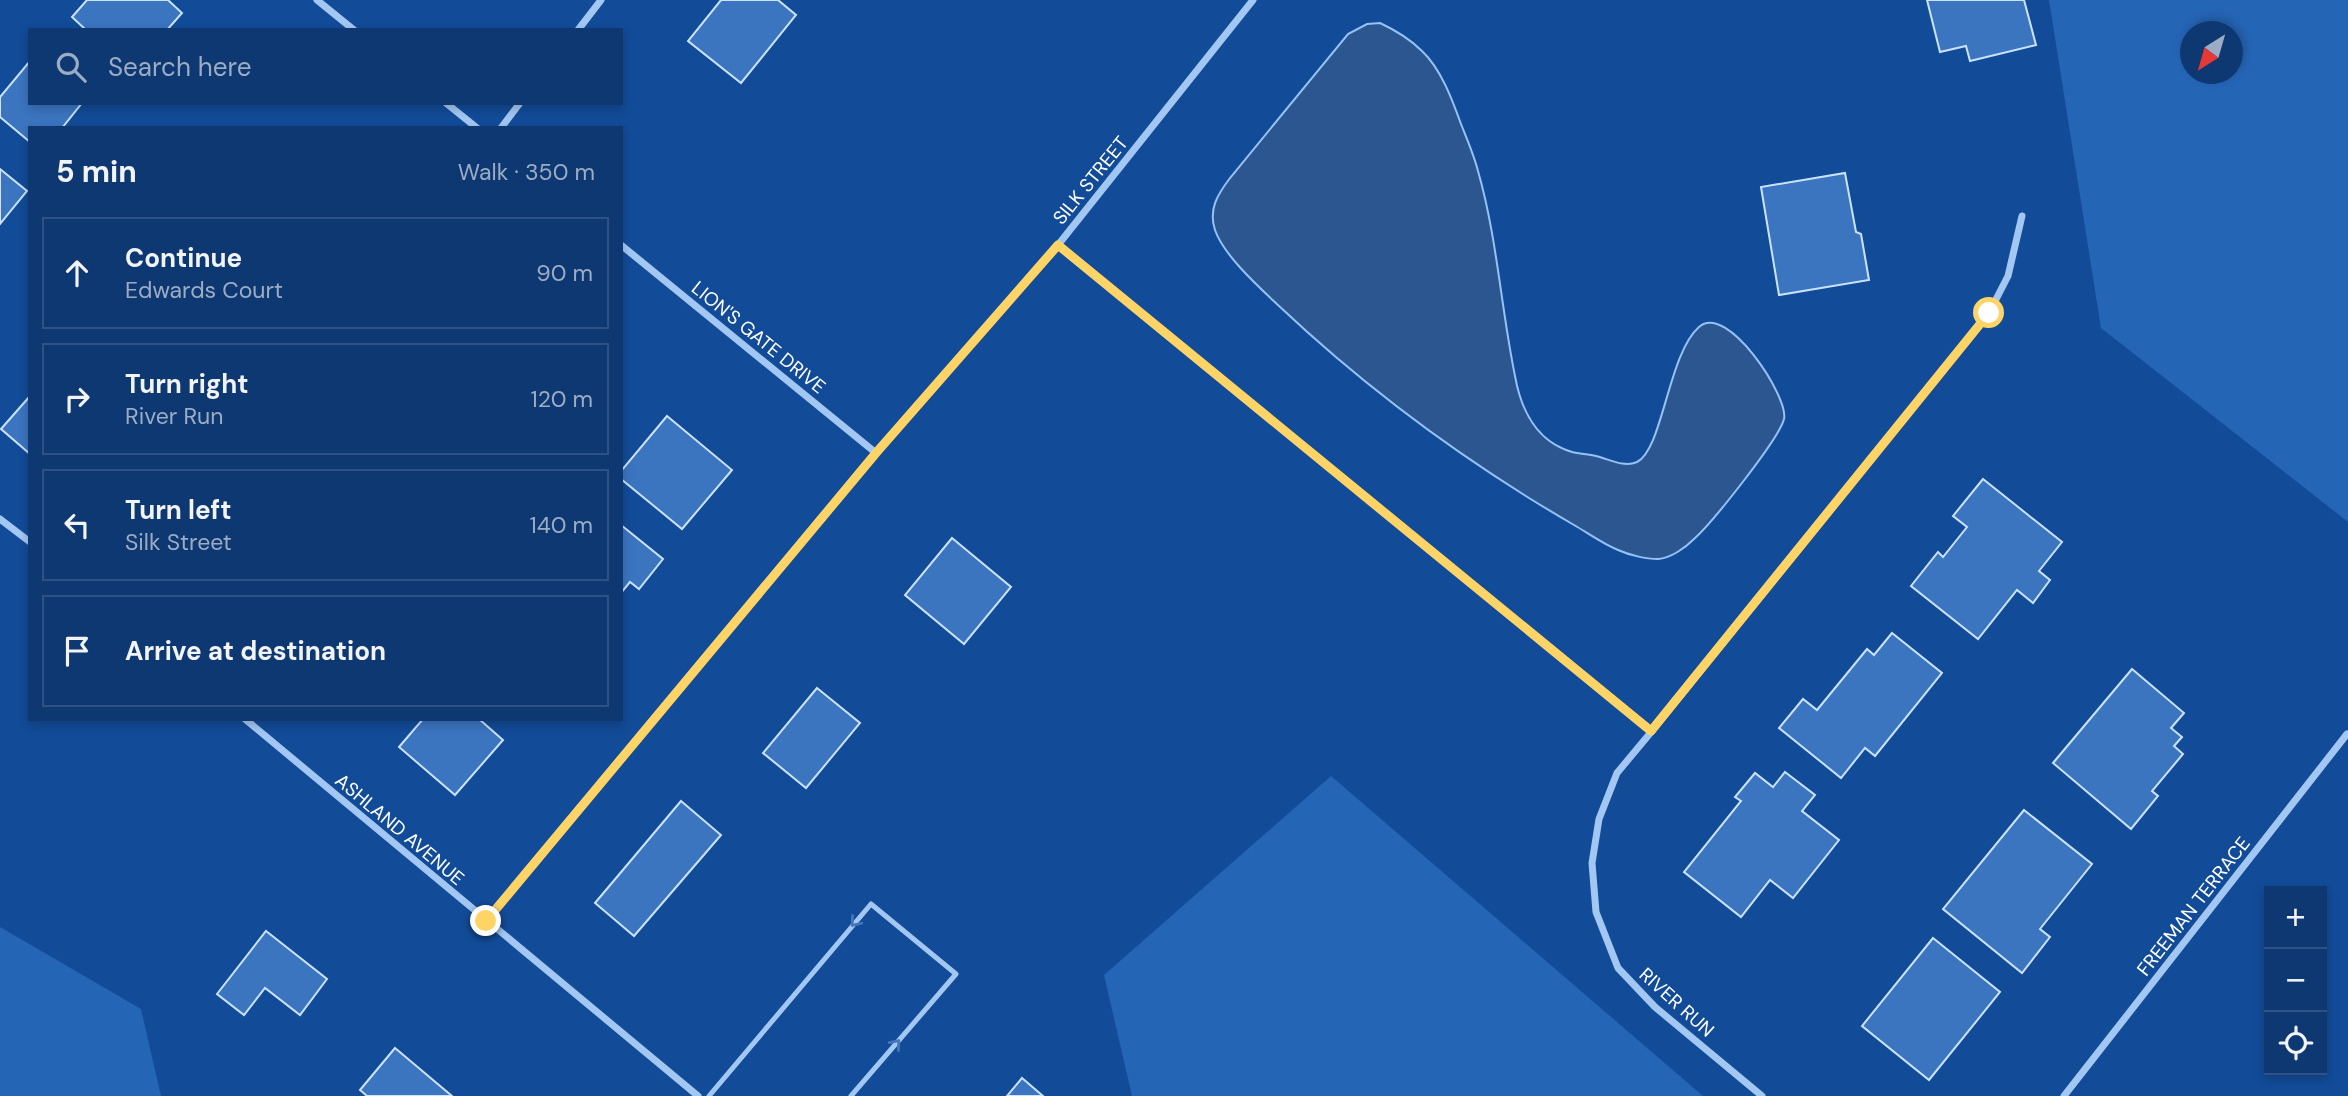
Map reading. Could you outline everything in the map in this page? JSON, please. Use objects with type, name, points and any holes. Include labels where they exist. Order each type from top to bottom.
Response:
[{"type":"street","points":[[317,0],[352,28]]},
{"type":"street","points":[[580,28],[601,0]]},
{"type":"street","name":"SILK STREET","points":[[486,921],[876,453],[1058,245],[1253,0]]},
{"type":"street","points":[[448,105],[475,126]]},
{"type":"street","points":[[503,126],[518,105]]},
{"type":"street","name":"RIVER RUN","points":[[1762,1096],[1655,1007],[1618,968],[1596,912],[1591,863],[1599,819],[1617,773],[1989,313],[2008,276],[2022,216]]},
{"type":"street","points":[[1058,245],[1651,731]]},
{"type":"street","name":"LION'S GATE DRIVE","points":[[623,247],[876,453]]},
{"type":"street","points":[[0,519],[28,540]]},
{"type":"street","name":"ASHLAND AVENUE","points":[[247,721],[698,1096]]},
{"type":"street","name":"FREEMAN TERRACE","points":[[2064,1096],[2347,734]]},
{"type":"lane","points":[[709,1096],[871,904],[956,974],[851,1096]]},
{"type":"shaded area","points":[[2049,0],[2348,0],[2348,522],[2101,328]]},
{"type":"shaded area","points":[[1380,23],[1407,39],[1429,58],[1454,105],[1475,159],[1484,196],[1518,389],[1526,412],[1540,433],[1549,441],[1572,452],[1622,464],[1637,462],[1646,454],[1653,439],[1680,358],[1689,340],[1699,327],[1711,323],[1725,328],[1740,339],[1767,374],[1783,408],[1784,419],[1779,429],[1758,462],[1715,516],[1678,552],[1668,557],[1653,559],[1612,548],[1496,477],[1420,424],[1313,337],[1253,281],[1234,261],[1220,240],[1215,230],[1213,215],[1218,196],[1230,178],[1348,34],[1367,24]]},
{"type":"shaded area","points":[[1331,776],[1703,1096],[1132,1096],[1104,975]]},
{"type":"shaded area","points":[[0,927],[141,1009],[161,1096],[0,1096]]},
{"type":"building","points":[[87,0],[168,0],[182,13],[169,28],[84,28],[72,17]]},
{"type":"building","points":[[721,0],[778,0],[796,15],[741,83],[688,41]]},
{"type":"building","points":[[1927,0],[2024,0],[2036,45],[1970,61],[1966,46],[1940,52]]},
{"type":"building","points":[[28,63],[28,105],[80,105],[64,126],[28,126],[28,140],[0,117],[0,97]]},
{"type":"building","points":[[0,169],[27,191],[0,224]]},
{"type":"building","points":[[1845,173],[1856,232],[1861,234],[1869,280],[1779,295],[1761,187]]},
{"type":"building","points":[[28,398],[28,452],[1,429]]},
{"type":"building","points":[[667,416],[732,470],[682,529],[623,481],[623,469]]},
{"type":"building","points":[[1983,479],[2062,542],[2039,571],[2050,580],[2033,603],[2017,590],[1978,639],[1911,586],[1938,552],[1943,557],[1967,527],[1953,516]]},
{"type":"building","points":[[623,527],[663,559],[639,589],[630,582],[623,591]]},
{"type":"building","points":[[952,538],[1011,587],[964,644],[905,595]]},
{"type":"building","points":[[1892,633],[1942,673],[1875,756],[1865,748],[1841,778],[1779,728],[1803,699],[1817,710],[1867,649],[1874,655]]},
{"type":"building","points":[[2132,669],[2184,713],[2171,728],[2182,737],[2174,746],[2183,754],[2152,791],[2158,796],[2131,829],[2053,763]]},
{"type":"building","points":[[817,688],[860,723],[806,788],[763,753]]},
{"type":"building","points":[[421,721],[481,721],[503,740],[455,795],[399,747]]},
{"type":"building","points":[[1785,772],[1815,795],[1802,811],[1839,840],[1793,898],[1770,880],[1741,917],[1684,872],[1741,801],[1735,797],[1755,773],[1773,787]]},
{"type":"building","points":[[681,801],[721,835],[634,936],[595,903]]},
{"type":"building","points":[[2024,810],[2092,864],[2040,929],[2050,937],[2022,973],[1943,909]]},
{"type":"building","points":[[266,931],[327,979],[300,1015],[265,988],[244,1015],[217,994]]},
{"type":"building","points":[[1933,938],[2000,992],[1929,1080],[1862,1026]]},
{"type":"building","points":[[395,1048],[452,1096],[367,1096],[360,1090]]},
{"type":"building","points":[[1022,1078],[1043,1096],[1007,1096]]},
{"type":"route","points":[[486,921],[876,453],[1058,245],[1651,731],[1989,313]]}]
